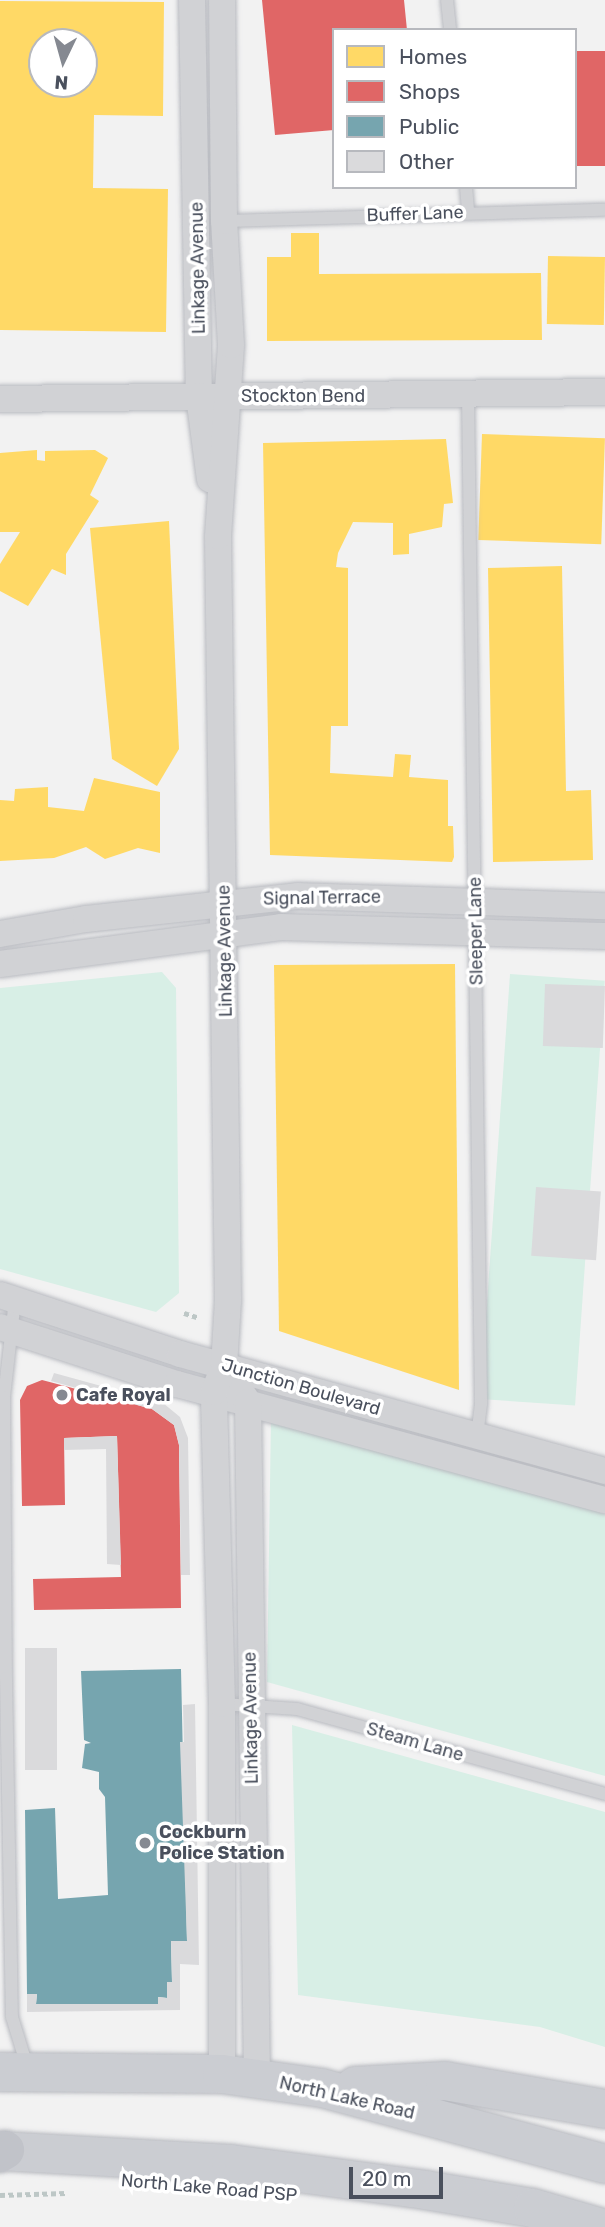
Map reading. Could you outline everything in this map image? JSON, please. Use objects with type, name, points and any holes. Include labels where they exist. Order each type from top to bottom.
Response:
[{"type":"main road","name":"North Lake Road","points":[[14,2071],[239,2076],[322,2088],[605,2164]]},
{"type":"main road","points":[[322,2088],[445,2081],[605,2109]]},
{"type":"main road","points":[[2,2151],[231,2164],[409,2187],[533,2208],[599,2227]]},
{"type":"street","name":"Linkage Avenue","points":[[192,0],[199,396],[218,536]]},
{"type":"street","name":"Linkage Avenue","points":[[222,0],[224,221],[231,329],[218,536],[228,1301],[224,1366],[214,1392],[222,1704],[239,2076]]},
{"type":"street","name":"Stockton Bend","points":[[0,399],[468,396],[605,392]]},
{"type":"street","name":"Signal Terrace","points":[[0,934],[224,902],[324,895],[605,906]]},
{"type":"street","name":"Signal Terrace","points":[[0,964],[223,931],[331,926],[605,936]]},
{"type":"street","name":"Junction Boulevard","points":[[8,1297],[224,1366],[605,1471]]},
{"type":"street","name":"Junction Boulevard","points":[[7,1330],[248,1402],[605,1500]]},
{"type":"street","points":[[224,1366],[248,1402]]},
{"type":"street","name":"Linkage Avenue","points":[[239,2076],[251,1704],[248,1402]]},
{"type":"lane","points":[[447,0],[450,28]]},
{"type":"lane","points":[[466,189],[468,212]]},
{"type":"lane","name":"Buffer Lane","points":[[224,221],[468,212],[605,211]]},
{"type":"lane","name":"Sleeper Lane","points":[[468,396],[481,1390],[477,1436],[471,1465]]},
{"type":"lane","points":[[8,1297],[4,1397],[14,2071]]},
{"type":"lane","name":"Steam Lane","points":[[222,1704],[297,1709],[605,1794]]},
{"type":"path","points":[[184,1313],[200,1318]]},
{"type":"path","points":[[0,2195],[79,2193]]},
{"type":"green space","points":[[162,972],[176,988],[179,1293],[156,1312],[0,1269],[0,988]]},
{"type":"green space","points":[[510,974],[605,981],[575,1406],[480,1399]]},
{"type":"green space","points":[[271,1419],[605,1514],[605,1776],[267,1682]]},
{"type":"green space","points":[[292,1725],[605,1812],[605,2047],[540,2027],[298,1995]]},
{"type":"building: Homes","points":[[0,1],[164,2],[163,116],[94,115],[93,188],[168,189],[166,332],[0,330]]},
{"type":"building: Homes","points":[[291,233],[319,233],[319,274],[541,273],[542,340],[267,341],[267,257],[291,257]]},
{"type":"building: Homes","points":[[548,256],[605,257],[604,325],[547,324]]},
{"type":"building: Homes","points":[[482,434],[605,438],[601,544],[478,540]]},
{"type":"building: Homes","points":[[446,439],[453,503],[444,504],[442,527],[409,534],[409,554],[393,555],[393,523],[353,522],[338,553],[336,567],[348,568],[348,726],[331,726],[330,773],[393,777],[395,754],[411,755],[409,777],[448,780],[448,826],[453,826],[452,862],[270,855],[263,443]]},
{"type":"building: Homes","points":[[37,450],[37,460],[45,461],[45,451],[95,450],[108,458],[90,495],[99,501],[66,554],[66,575],[52,569],[28,606],[0,591],[0,564],[20,532],[0,532],[0,453]]},
{"type":"building: Homes","points":[[169,521],[179,749],[157,786],[112,759],[90,528]]},
{"type":"building: Homes","points":[[562,566],[566,791],[591,790],[593,860],[493,862],[488,568]]},
{"type":"building: Homes","points":[[94,778],[160,792],[160,853],[138,848],[105,859],[86,847],[54,858],[0,861],[0,800],[14,801],[15,789],[48,787],[48,807],[84,811]]},
{"type":"building: Homes","points":[[455,964],[459,1390],[279,1331],[274,965]]},
{"type":"building: Shops","points":[[262,0],[404,0],[407,28],[332,28],[332,130],[275,135]]},
{"type":"building: Shops","points":[[577,51],[605,51],[605,166],[577,166]]},
{"type":"building: Shops","points":[[42,1380],[152,1409],[174,1425],[179,1445],[181,1608],[34,1610],[33,1579],[121,1577],[117,1436],[64,1438],[65,1505],[22,1506],[20,1400],[27,1386]]},
{"type":"building: Public","name":"Cockburn Police Station","points":[[181,1669],[187,1941],[171,1941],[172,1982],[167,1982],[167,1998],[158,1997],[158,2004],[36,2004],[37,1994],[27,1994],[25,1810],[55,1808],[58,1899],[108,1895],[105,1797],[99,1789],[99,1772],[82,1768],[85,1744],[91,1743],[84,1740],[81,1671]]},
{"type":"building: Other","points":[[545,984],[605,986],[603,1048],[543,1046]]},
{"type":"building: Other","points":[[536,1187],[601,1192],[596,1260],[531,1256]]},
{"type":"building: Other","points":[[54,1373],[163,1403],[180,1417],[188,1438],[190,1575],[181,1575],[179,1445],[174,1425],[152,1409],[51,1381]]},
{"type":"building: Other","points":[[117,1436],[121,1565],[107,1564],[106,1449],[64,1450],[64,1438]]},
{"type":"building: Other","points":[[25,1648],[57,1648],[57,1770],[25,1770]]},
{"type":"building: Other","points":[[195,1704],[199,1965],[180,1964],[180,2010],[27,2012],[27,1994],[37,1994],[36,2004],[158,2004],[158,1997],[167,1998],[167,1982],[172,1982],[171,1941],[187,1941],[180,1742],[184,1742],[183,1705]]},
{"type":"place","name":"Cafe Royal","points":[[62,1395]]},
{"type":"place","name":"Cockburn Police Station","points":[[145,1843]]}]
